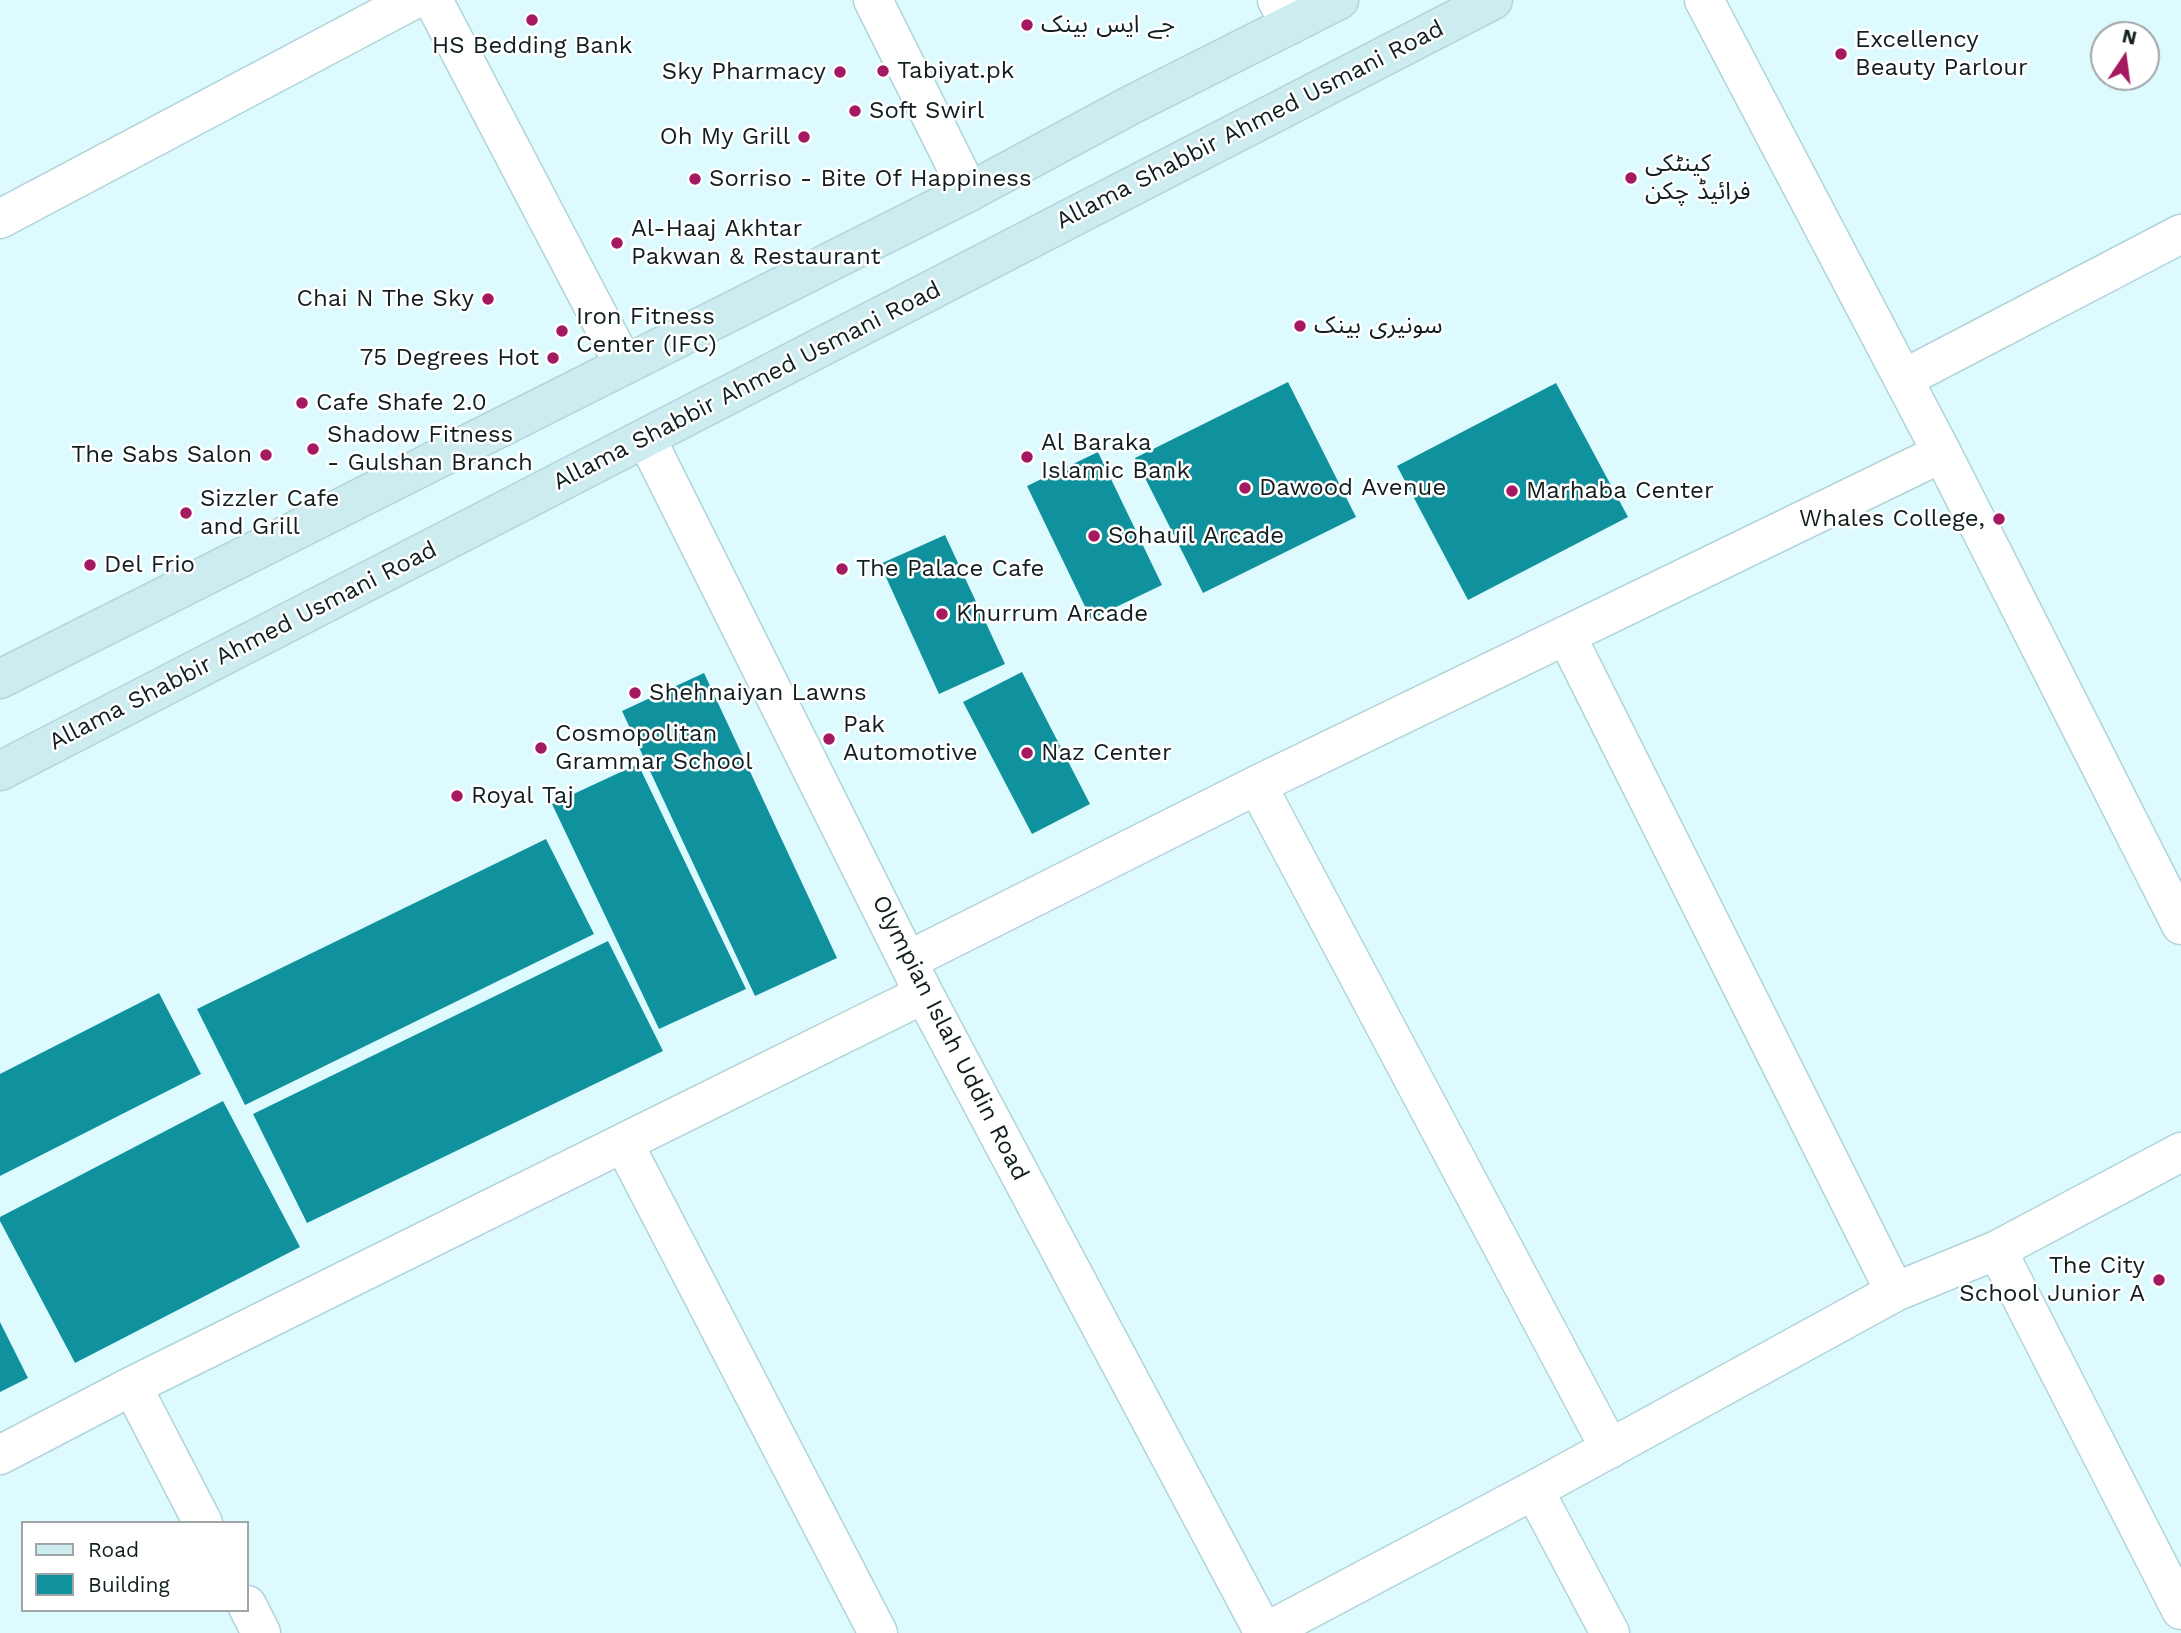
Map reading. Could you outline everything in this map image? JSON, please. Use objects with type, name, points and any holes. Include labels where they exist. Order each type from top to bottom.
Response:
[{"type":"main road","points":[[0,679],[969,192],[1129,106],[1283,12],[1339,0]]},
{"type":"main road","name":"Allama Shabbir Ahmed Usmani Road","points":[[0,771],[1493,0]]},
{"type":"street","points":[[0,219],[413,0]]},
{"type":"street","points":[[433,0],[624,365]]},
{"type":"street","points":[[873,0],[969,192]]},
{"type":"street","points":[[1704,0],[1942,453],[2181,925]]},
{"type":"street","points":[[1903,379],[2181,234]]},
{"type":"street","name":"Olympian Islah Uddin Road","points":[[646,438],[917,977],[1264,1633]]},
{"type":"street","points":[[0,1455],[132,1386],[624,1144],[1256,786],[1942,453]]},
{"type":"street","points":[[1566,635],[1895,1292]]},
{"type":"street","points":[[1256,786],[1610,1449]]},
{"type":"street","points":[[624,1144],[878,1633]]},
{"type":"street","points":[[1264,1633],[1610,1449],[1895,1292],[1997,1250],[2181,1153]]},
{"type":"street","points":[[1997,1250],[2181,1610]]},
{"type":"street","points":[[132,1386],[203,1521]]},
{"type":"street","points":[[1534,1490],[1610,1633]]},
{"type":"street","points":[[248,1607],[261,1633]]},
{"type":"building","name":"Dawood Avenue","points":[[1288,382],[1356,517],[1203,593],[1135,458]]},
{"type":"building","name":"Marhaba Center","points":[[1556,383],[1628,517],[1468,600],[1397,466]]},
{"type":"building","name":"Sohauil Arcade","points":[[1098,452],[1162,585],[1091,619],[1027,486]]},
{"type":"building","name":"Khurrum Arcade","points":[[945,535],[1005,664],[939,694],[880,564]]},
{"type":"building","name":"Naz Center","points":[[1022,672],[1090,804],[1032,834],[963,702]]},
{"type":"building","points":[[704,673],[837,958],[755,996],[622,711]]},
{"type":"building","points":[[638,764],[746,989],[659,1029],[552,804]]},
{"type":"building","points":[[546,839],[594,934],[245,1105],[197,1009]]},
{"type":"building","points":[[608,941],[663,1051],[307,1223],[253,1114]]},
{"type":"building","points":[[159,993],[201,1074],[0,1176],[0,1074]]},
{"type":"building","points":[[223,1101],[300,1247],[75,1363],[0,1217]]},
{"type":"building","points":[[0,1322],[28,1378],[0,1392]]},
{"type":"place","name":"HS Bedding Bank","points":[[532,20]]},
{"type":"place","name":"جے ایس بینک","points":[[1027,25]]},
{"type":"place","name":"Excellency Beauty Parlour","points":[[1841,54]]},
{"type":"place","name":"Tabiyat.pk","points":[[883,71]]},
{"type":"place","name":"Sky Pharmacy","points":[[840,72]]},
{"type":"place","name":"Soft Swirl","points":[[855,111]]},
{"type":"place","name":"Oh My Grill","points":[[804,137]]},
{"type":"place","name":"کینٹکی فرائیڈ چکن","points":[[1631,178]]},
{"type":"place","name":"Sorriso - Bite Of Happiness","points":[[695,179]]},
{"type":"place","name":"Al-Haaj Akhtar Pakwan & Restaurant","points":[[617,243]]},
{"type":"place","name":"Chai N The Sky","points":[[488,299]]},
{"type":"place","name":"سونیری بینک","points":[[1300,326]]},
{"type":"place","name":"Iron Fitness Center (IFC)","points":[[562,331]]},
{"type":"place","name":"75 Degrees Hot","points":[[553,358]]},
{"type":"place","name":"Cafe Shafe 2.0","points":[[302,403]]},
{"type":"place","name":"Shadow Fitness - Gulshan Branch","points":[[313,449]]},
{"type":"place","name":"The Sabs Salon","points":[[266,455]]},
{"type":"place","name":"Al Baraka Islamic Bank","points":[[1027,457]]},
{"type":"place","name":"Dawood Avenue","points":[[1245,488]]},
{"type":"place","name":"Marhaba Center","points":[[1512,491]]},
{"type":"place","name":"Sizzler Cafe and Grill","points":[[186,513]]},
{"type":"place","name":"Whales College,","points":[[1999,519]]},
{"type":"place","name":"Sohauil Arcade","points":[[1094,536]]},
{"type":"place","name":"Del Frio","points":[[90,565]]},
{"type":"place","name":"The Palace Cafe","points":[[842,569]]},
{"type":"place","name":"Khurrum Arcade","points":[[942,614]]},
{"type":"place","name":"Shehnaiyan Lawns","points":[[635,693]]},
{"type":"place","name":"Pak Automotive","points":[[829,739]]},
{"type":"place","name":"Cosmopolitan Grammar School","points":[[541,748]]},
{"type":"place","name":"Naz Center","points":[[1027,753]]},
{"type":"place","name":"Royal Taj","points":[[457,796]]},
{"type":"place","name":"The City School Junior A","points":[[2159,1280]]}]
